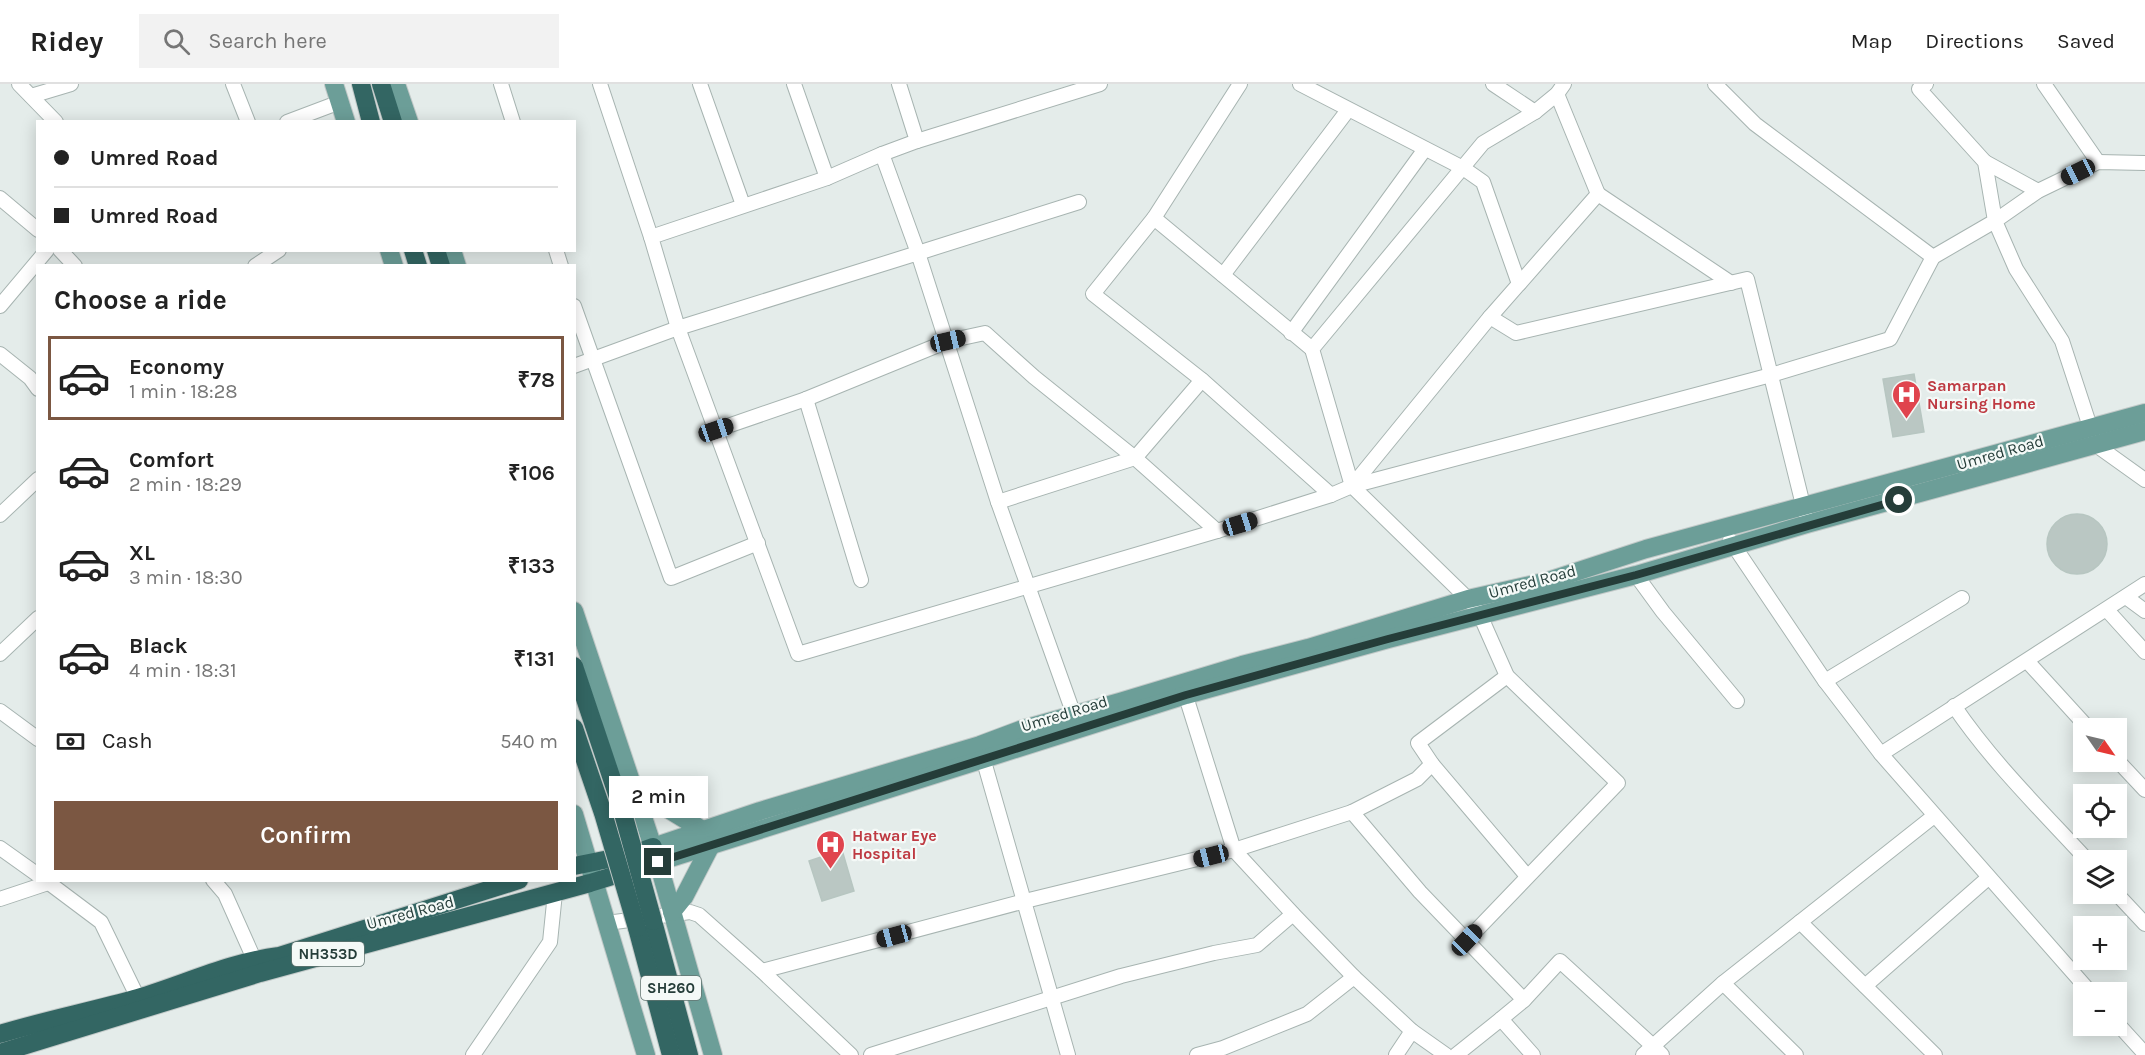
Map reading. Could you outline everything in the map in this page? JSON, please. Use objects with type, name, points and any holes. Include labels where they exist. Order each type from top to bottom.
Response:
[{"type":"highway","points":[[361,84],[370,120]]},
{"type":"highway","points":[[381,84],[392,120]]},
{"type":"highway","name":"SH260","points":[[576,672],[621,806],[671,1055]]},
{"type":"highway","name":"SH260","points":[[576,734],[645,924],[689,1055]]},
{"type":"highway","points":[[582,865],[634,854],[656,854]]},
{"type":"highway","name":"Umred Road","points":[[0,1053],[257,966],[595,882],[656,854]]},
{"type":"highway","name":"NH353D","points":[[0,1034],[257,966],[279,956],[513,882]]},
{"type":"main road","points":[[334,84],[345,120]]},
{"type":"main road","points":[[396,84],[408,120]]},
{"type":"main road","points":[[2094,436],[2145,413]]},
{"type":"main road","name":"Umred Road","points":[[656,854],[1184,689],[1636,575],[1734,545],[1805,516],[2094,436],[2145,431]]},
{"type":"main road","points":[[981,752],[1020,730],[1184,689],[1242,664],[1308,648],[1468,599],[1548,581],[1646,549],[1723,529],[1805,516]]},
{"type":"main road","points":[[576,616],[656,854],[712,1055]]},
{"type":"main road","points":[[634,786],[707,838],[684,897],[672,913]]},
{"type":"main road","points":[[576,827],[582,865],[595,882],[646,1055]]},
{"type":"street","points":[[19,84],[55,120]]},
{"type":"street","points":[[31,96],[71,84]]},
{"type":"street","points":[[233,84],[247,120]]},
{"type":"street","points":[[501,84],[512,120]]},
{"type":"street","points":[[600,84],[651,237],[678,328],[798,654],[1217,531],[1331,495],[1352,486],[1771,375],[1890,339],[1933,257],[1995,222],[2038,191],[2098,162],[2145,163]]},
{"type":"street","points":[[700,84],[743,206]]},
{"type":"street","points":[[794,84],[827,178]]},
{"type":"street","points":[[899,84],[917,141]]},
{"type":"street","points":[[651,237],[827,178],[917,141],[1100,84]]},
{"type":"street","points":[[1240,84],[1154,218],[1094,294],[1202,380],[1331,495]]},
{"type":"street","points":[[1300,84],[1463,168],[1483,182],[1519,284]]},
{"type":"street","points":[[1493,84],[1535,112]]},
{"type":"street","points":[[1714,84],[1755,124],[1933,257]]},
{"type":"street","points":[[2044,84],[2098,162]]},
{"type":"street","points":[[1920,86],[1985,162],[2038,191]]},
{"type":"street","points":[[1312,349],[1483,143],[1535,112],[1560,89],[1598,194],[1731,283]]},
{"type":"street","points":[[292,120],[340,102]]},
{"type":"street","points":[[1223,276],[1348,110]]},
{"type":"street","points":[[1291,333],[1425,149]]},
{"type":"street","points":[[882,154],[948,341],[998,502],[1074,715]]},
{"type":"street","points":[[1985,162],[1995,222],[2016,269],[2062,341],[2094,436],[2145,480]]},
{"type":"street","points":[[1352,486],[1490,317],[1598,194]]},
{"type":"street","points":[[0,198],[36,228]]},
{"type":"street","points":[[576,365],[678,328],[1079,202]]},
{"type":"street","points":[[1154,218],[1312,349],[1352,486],[1468,599],[1480,615],[1507,676],[1618,783],[1467,940]]},
{"type":"street","points":[[0,306],[45,252]]},
{"type":"street","points":[[62,252],[73,264]]},
{"type":"street","points":[[258,264],[276,252]]},
{"type":"street","points":[[1490,317],[1515,333],[1747,279],[1805,516]]},
{"type":"street","points":[[576,312],[671,578],[758,543]]},
{"type":"street","points":[[716,430],[806,399],[948,341],[985,333],[1034,377],[1135,458],[1217,531]]},
{"type":"street","points":[[0,354],[30,378],[36,386]]},
{"type":"street","points":[[998,502],[1135,458],[1202,380]]},
{"type":"street","points":[[806,399],[861,579]]},
{"type":"street","points":[[0,515],[36,481]]},
{"type":"street","points":[[1723,529],[1825,681],[1881,754],[2081,982]]},
{"type":"street","points":[[1636,575],[1663,612],[1737,701]]},
{"type":"street","points":[[1881,754],[2145,585]]},
{"type":"street","points":[[2126,597],[2145,611]]},
{"type":"street","points":[[1825,681],[1962,598]]},
{"type":"street","points":[[2107,610],[2145,652]]},
{"type":"street","points":[[0,654],[36,620]]},
{"type":"street","points":[[2027,662],[2079,718]]},
{"type":"street","points":[[1507,676],[1418,743],[1432,764],[1527,876]]},
{"type":"street","points":[[1184,689],[1234,850],[1354,977],[1412,1031],[1446,1055]]},
{"type":"street","points":[[1954,706],[2001,765],[2078,850]]},
{"type":"street","points":[[0,711],[36,738]]},
{"type":"street","points":[[981,752],[1068,1055]]},
{"type":"street","points":[[762,971],[1025,901],[1234,850],[1352,812],[1417,779],[1432,764]]},
{"type":"street","points":[[2127,768],[2143,782]]},
{"type":"street","points":[[1352,812],[1420,892],[1524,1000]]},
{"type":"street","points":[[1456,1055],[1524,1000],[1560,961],[1653,1052],[1724,983],[1934,816]]},
{"type":"street","points":[[0,848],[36,875]]},
{"type":"street","points":[[1865,986],[1988,878]]},
{"type":"street","points":[[0,899],[38,882]]},
{"type":"street","points":[[46,882],[101,922],[138,998]]},
{"type":"street","points":[[215,882],[225,894],[257,966]]},
{"type":"street","points":[[473,1055],[550,942],[555,893]]},
{"type":"street","points":[[2126,904],[2145,924]]},
{"type":"street","points":[[607,923],[672,913],[690,912],[699,915],[851,1055]]},
{"type":"street","points":[[871,1055],[1121,976],[1257,945],[1293,914]]},
{"type":"street","points":[[1800,922],[1935,1055]]},
{"type":"street","points":[[1197,1055],[1223,1048],[1307,1014],[1354,977]]},
{"type":"street","points":[[1724,983],[1796,1055]]},
{"type":"street","points":[[1501,1019],[1533,1055]]},
{"type":"street","points":[[1396,1055],[1412,1031]]},
{"type":"street","points":[[2127,1034],[2145,1053]]},
{"type":"building","points":[[1914,374],[1924,432],[1893,437],[1883,379]]},
{"type":"building","points":[[2071,514],[2083,514],[2099,522],[2105,532],[2107,544],[2105,556],[2099,566],[2083,574],[2071,574],[2055,566],[2047,550],[2047,538],[2055,522]]},
{"type":"building","points":[[842,850],[854,891],[822,901],[809,861]]},
{"type":"place","name":"Samarpan Nursing Home","points":[[1906,420]]},
{"type":"place","name":"Hatwar Eye Hospital","points":[[831,870]]},
{"type":"route","points":[[658,862],[1186,695],[1388,639],[1636,575],[1807,524],[1899,500]]}]
